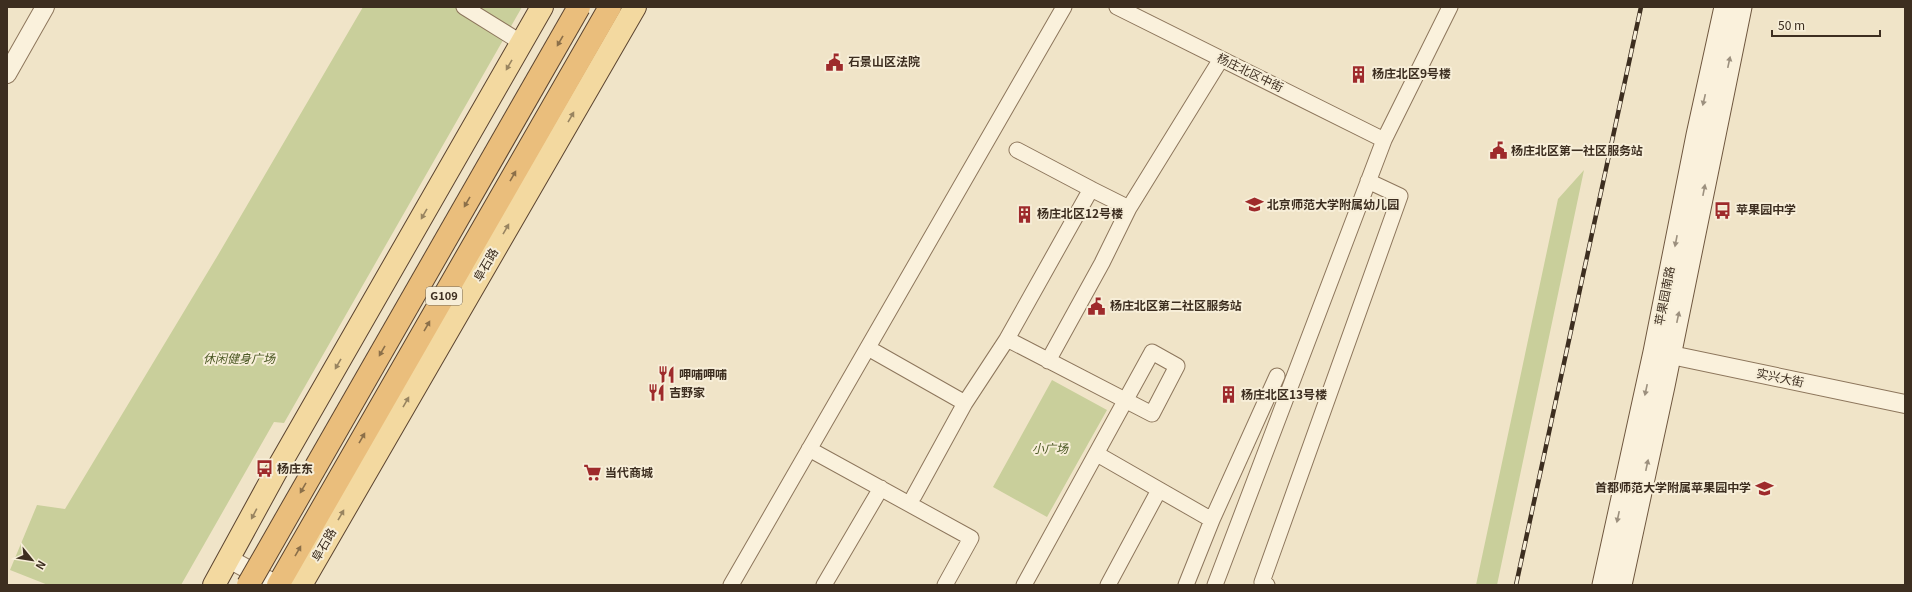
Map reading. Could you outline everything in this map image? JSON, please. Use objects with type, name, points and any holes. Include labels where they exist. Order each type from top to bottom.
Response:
[{"type":"highway","name":"G109","points":[[248,585],[580,7]]},
{"type":"highway","name":"阜石路","points":[[278,585],[610,7]]},
{"type":"main road","points":[[214,585],[277,470],[542,7]]},
{"type":"main road","name":"阜石路","points":[[301,585],[635,7]]},
{"type":"main road","name":"苹果园南路","points":[[1621,585],[1662,353],[1697,135],[1725,7]]},
{"type":"main road","name":"苹果园南路","points":[[1603,585],[1662,353],[1741,7]]},
{"type":"street","points":[[7,74],[45,7]]},
{"type":"street","points":[[464,7],[522,43]]},
{"type":"street","points":[[731,585],[1064,7]]},
{"type":"street","name":"杨庄北区中街","points":[[1117,7],[1384,140]]},
{"type":"street","points":[[1214,585],[1384,140],[1450,7]]},
{"type":"street","points":[[1048,361],[1102,263],[1129,208],[1221,59]]},
{"type":"street","points":[[1016,150],[1129,208]]},
{"type":"street","points":[[1267,585],[1262,582],[1400,196],[1368,181]]},
{"type":"street","points":[[914,496],[965,403],[1007,339],[1091,189]]},
{"type":"street","points":[[1007,339],[1126,401],[1024,585]]},
{"type":"street","points":[[868,348],[965,403]]},
{"type":"street","name":"实兴大街","points":[[1662,353],[1905,404]]},
{"type":"street","points":[[1186,585],[1212,520],[1278,376]]},
{"type":"street","points":[[809,449],[971,538],[944,585]]},
{"type":"street","points":[[1097,454],[1212,520]]},
{"type":"street","points":[[824,585],[881,488]]},
{"type":"street","points":[[1108,585],[1159,490]]},
{"type":"street","points":[[229,559],[278,585]]},
{"type":"green space","name":"休闲健身广场","points":[[363,7],[522,7],[284,423],[274,422],[181,585],[48,585],[10,570],[37,505],[65,509],[218,255]]},
{"type":"green space","points":[[1584,170],[1497,585],[1476,585],[1558,199]]},
{"type":"green space","name":"小广场","points":[[1052,380],[1107,410],[1047,517],[993,487]]},
{"type":"railway","points":[[1516,585],[1641,7]]},
{"type":"place","name":"石景山区法院","points":[[835,62]]},
{"type":"place","name":"杨庄北区9号楼","points":[[1359,74]]},
{"type":"place","name":"杨庄北区第一社区服务站","points":[[1498,151]]},
{"type":"place","name":"北京师范大学附属幼儿园","points":[[1254,205]]},
{"type":"place","name":"苹果园中学","points":[[1723,210]]},
{"type":"place","name":"杨庄北区12号楼","points":[[1024,214]]},
{"type":"place","name":"杨庄北区第二社区服务站","points":[[1097,306]]},
{"type":"place","name":"呷哺呷哺","points":[[666,375]]},
{"type":"place","name":"吉野家","points":[[656,393]]},
{"type":"place","name":"杨庄北区13号楼","points":[[1228,395]]},
{"type":"place","name":"杨庄东","points":[[264,469]]},
{"type":"place","name":"当代商城","points":[[592,473]]},
{"type":"place","name":"首都师范大学附属苹果园中学","points":[[1764,488]]}]
